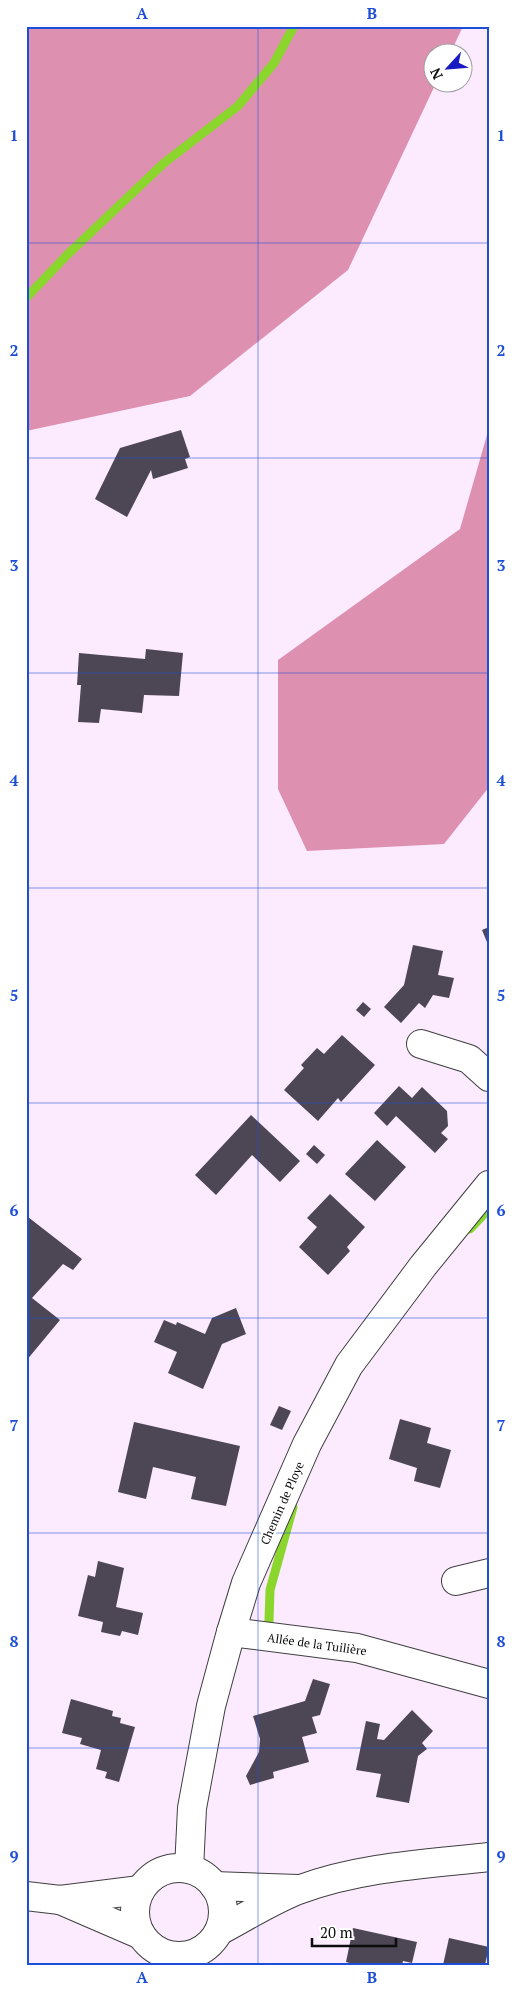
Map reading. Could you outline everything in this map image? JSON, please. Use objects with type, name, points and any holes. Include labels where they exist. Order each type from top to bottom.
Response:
[{"type":"street","points":[[421,1044],[469,1059],[489,1077]]},
{"type":"street","name":"Chemin de Ploye","points":[[189,1869],[196,1790],[211,1706],[231,1632],[246,1583],[307,1444],[349,1366],[423,1266],[489,1186]]},
{"type":"street","points":[[456,1581],[489,1573]]},
{"type":"street","name":"Allée de la Tuilière","points":[[231,1632],[357,1648],[489,1684]]},
{"type":"street","points":[[219,1931],[300,1889],[397,1866],[489,1857]]},
{"type":"street","points":[[60,1900],[140,1935],[169,1960],[199,1952],[210,1943],[219,1931],[223,1916],[221,1900],[214,1886],[199,1873],[189,1869],[175,1868],[161,1872],[149,1880],[140,1890],[135,1905],[135,1920],[140,1935]]},
{"type":"street","points":[[214,1886],[300,1889]]},
{"type":"street","points":[[26,1896],[60,1900],[140,1890]]},
{"type":"shaded area","points":[[26,26],[463,26],[456,42],[422,42],[422,92],[432,92],[348,270],[190,396],[26,431]]},
{"type":"shaded area","points":[[489,428],[489,787],[444,844],[307,851],[278,789],[278,660],[460,529]]},
{"type":"building","points":[[181,430],[190,457],[185,459],[188,468],[153,479],[151,470],[127,517],[95,499],[120,448]]},
{"type":"building","points":[[146,649],[183,653],[179,696],[144,695],[142,713],[101,709],[99,723],[78,722],[81,685],[77,685],[79,653],[145,659]]},
{"type":"building","points":[[489,927],[489,947],[482,930]]},
{"type":"building","points":[[413,945],[443,951],[438,975],[454,978],[449,998],[433,995],[425,1008],[419,1003],[401,1023],[384,1007],[404,985]]},
{"type":"building","points":[[363,1002],[371,1009],[364,1017],[356,1010]]},
{"type":"building","points":[[342,1035],[375,1065],[341,1102],[338,1098],[318,1121],[284,1090],[304,1068],[301,1065],[317,1048],[324,1054]]},
{"type":"building","points":[[399,1086],[412,1098],[422,1087],[447,1111],[448,1126],[441,1133],[448,1139],[435,1153],[396,1116],[387,1126],[374,1113]]},
{"type":"building","points":[[251,1115],[300,1161],[280,1182],[252,1155],[216,1195],[195,1175]]},
{"type":"building","points":[[377,1140],[406,1167],[375,1201],[345,1174]]},
{"type":"building","points":[[314,1145],[325,1155],[317,1164],[306,1154]]},
{"type":"building","points":[[330,1194],[365,1227],[347,1247],[350,1251],[328,1275],[299,1247],[317,1227],[307,1218]]},
{"type":"building","points":[[28,1217],[82,1259],[73,1270],[63,1264],[32,1298],[60,1320],[26,1361],[26,1219]]},
{"type":"building","points":[[236,1308],[246,1334],[222,1344],[203,1389],[168,1373],[177,1352],[154,1342],[164,1320],[176,1325],[177,1322],[205,1334],[212,1318]]},
{"type":"building","points":[[279,1406],[291,1411],[282,1430],[270,1425]]},
{"type":"building","points":[[400,1419],[431,1428],[427,1443],[451,1450],[440,1488],[414,1481],[417,1468],[389,1459]]},
{"type":"building","points":[[134,1422],[240,1446],[226,1506],[191,1499],[196,1477],[153,1467],[146,1499],[118,1492]]},
{"type":"building","points":[[98,1561],[124,1568],[116,1607],[143,1613],[138,1635],[122,1631],[120,1636],[101,1632],[103,1622],[78,1616],[88,1575],[95,1577]]},
{"type":"building","points":[[313,1679],[330,1684],[320,1715],[312,1717],[317,1733],[302,1737],[309,1762],[273,1772],[274,1778],[250,1785],[246,1776],[259,1752],[260,1739],[253,1716],[305,1701]]},
{"type":"building","points":[[71,1699],[113,1711],[112,1716],[121,1718],[120,1723],[135,1727],[119,1782],[105,1778],[107,1772],[96,1769],[101,1750],[80,1744],[82,1738],[62,1733]]},
{"type":"building","points":[[412,1710],[433,1731],[422,1743],[427,1749],[418,1756],[409,1803],[376,1797],[381,1774],[356,1770],[366,1721],[380,1724],[377,1739],[384,1740]]},
{"type":"building","points":[[353,1928],[417,1942],[412,1963],[403,1961],[402,1965],[357,1965],[346,1962]]},
{"type":"building","points":[[449,1938],[489,1947],[485,1965],[443,1965]]},
{"type":"waterway","points":[[26,298],[68,254],[164,163],[238,106],[274,63],[294,26]]},
{"type":"waterway","points":[[470,1229],[489,1209]]},
{"type":"waterway","points":[[269,1621],[270,1590],[293,1507]]}]
